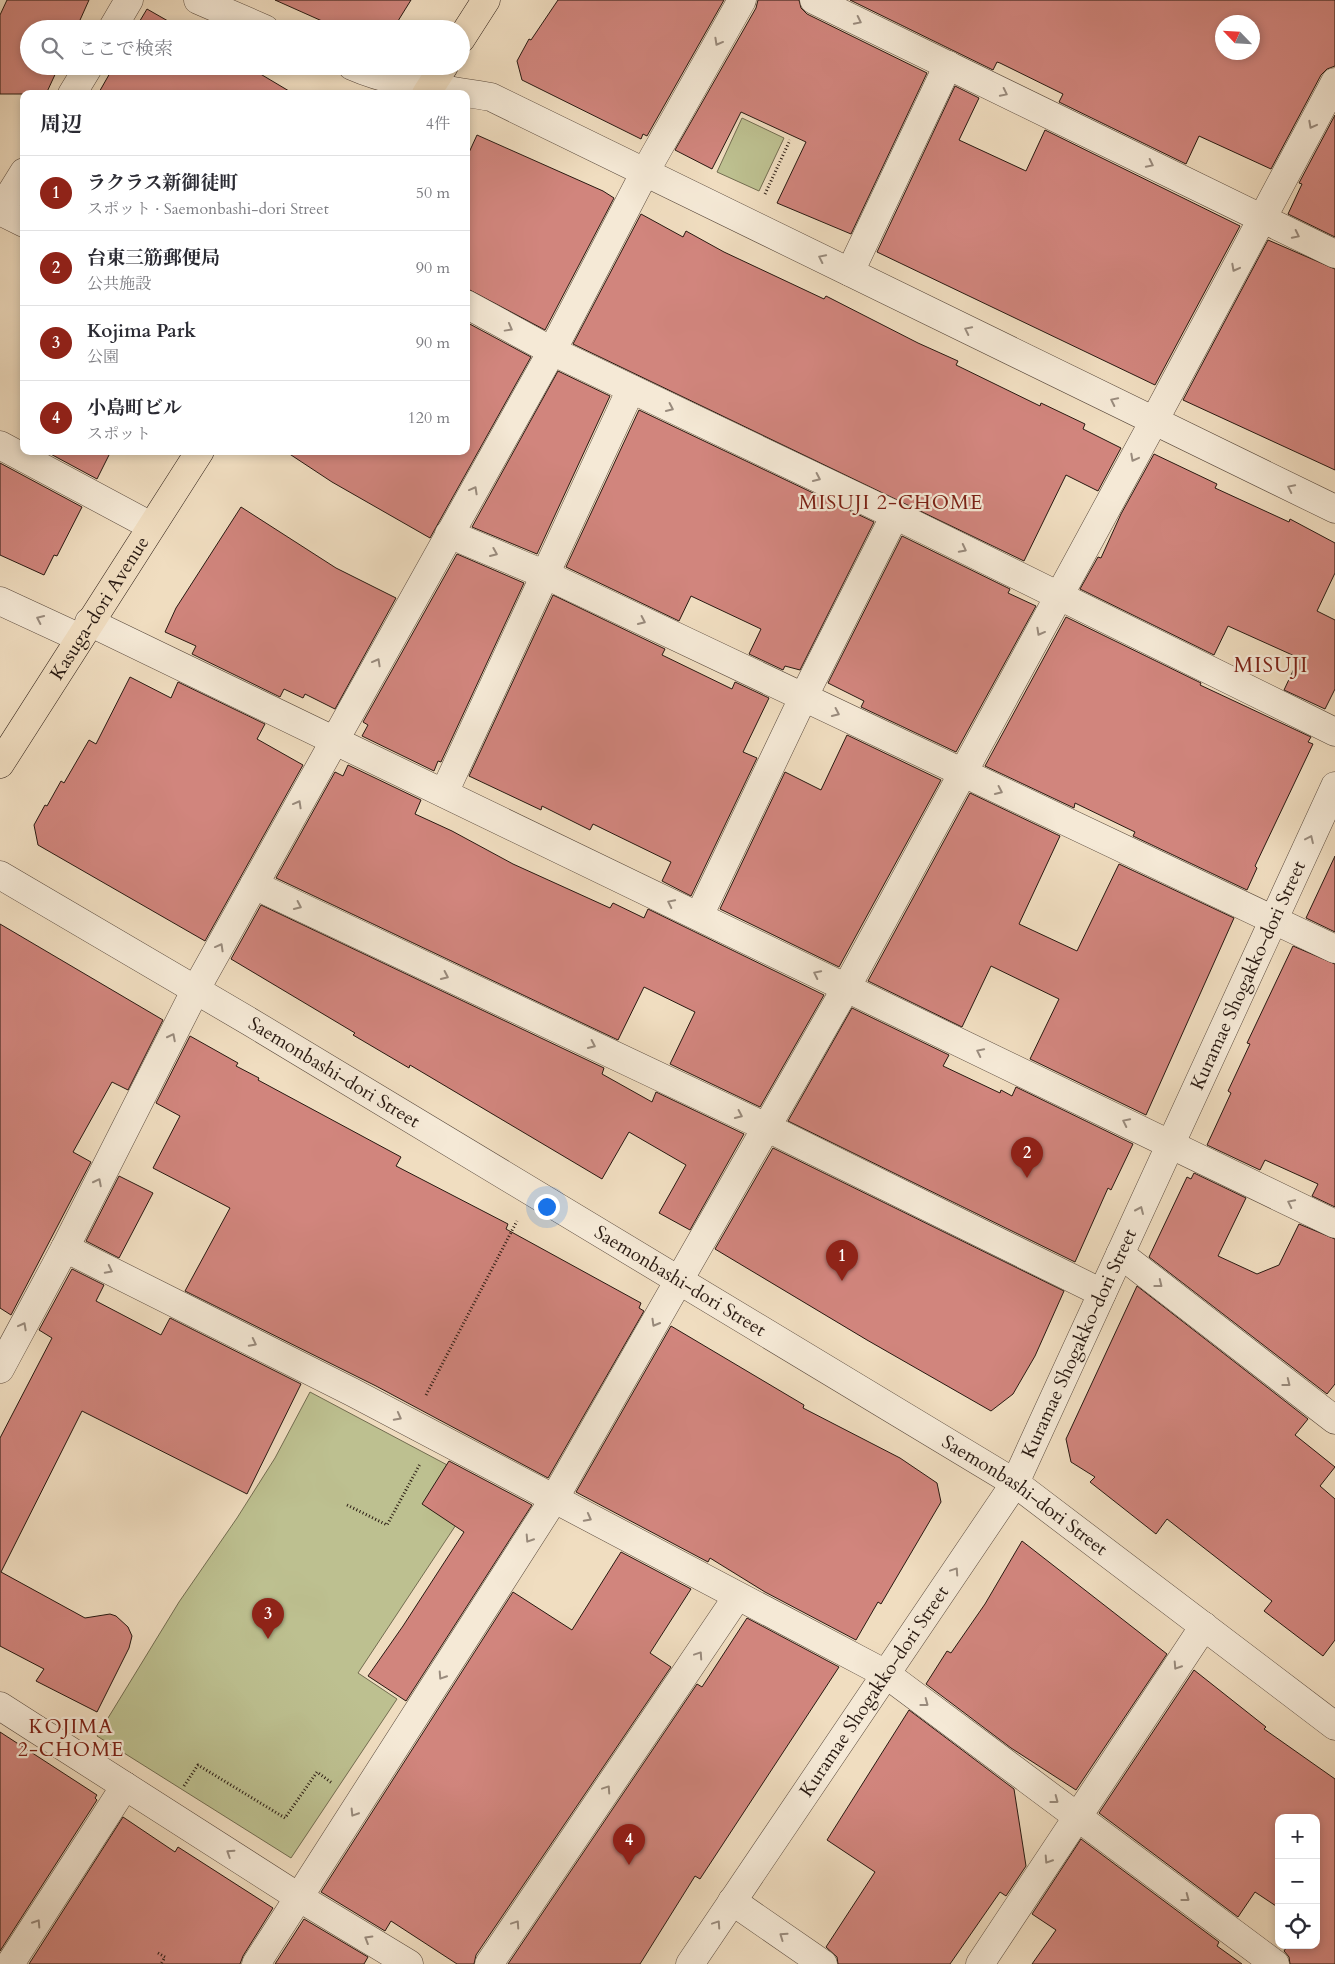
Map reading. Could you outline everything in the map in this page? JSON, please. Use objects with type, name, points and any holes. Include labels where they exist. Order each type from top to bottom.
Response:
[{"type":"main road","points":[[470,24],[486,0]]},
{"type":"main road","name":"Kasuga-dori Avenue","points":[[0,764],[197,455]]},
{"type":"street","points":[[117,20],[129,0]]},
{"type":"street","points":[[198,0],[244,20]]},
{"type":"street","points":[[0,1369],[65,1248],[196,989],[333,740],[552,351],[646,172],[742,0]]},
{"type":"street","points":[[814,0],[1335,254]]},
{"type":"street","points":[[850,272],[948,65]]},
{"type":"street","points":[[74,90],[84,75]]},
{"type":"street","points":[[388,75],[433,82],[464,90]]},
{"type":"street","points":[[256,1964],[554,1499],[846,988],[1154,421],[1335,82]]},
{"type":"street","points":[[470,92],[491,97],[1335,509]]},
{"type":"street","points":[[20,178],[0,211],[20,221]]},
{"type":"street","points":[[470,306],[552,351],[631,390],[895,515],[1335,732]]},
{"type":"street","points":[[444,794],[631,390]]},
{"type":"street","points":[[0,445],[151,526]]},
{"type":"street","points":[[699,916],[803,698],[895,515]]},
{"type":"street","points":[[450,534],[546,575],[1335,949]]},
{"type":"street","points":[[0,600],[84,630],[333,740],[1335,1224]]},
{"type":"street","name":"Kuramae Shogakko-dori Street","points":[[690,1964],[1015,1483],[1335,786]]},
{"type":"street","name":"Saemonbashi-dori Street","points":[[0,875],[196,989],[1015,1483],[1335,1726]]},
{"type":"street","points":[[254,885],[766,1128],[1102,1293]]},
{"type":"street","points":[[65,1248],[411,1424],[886,1674],[1275,1964]]},
{"type":"street","points":[[1120,1254],[1335,1420]]},
{"type":"street","points":[[489,1964],[737,1597]]},
{"type":"street","points":[[980,1964],[1204,1626]]},
{"type":"street","points":[[0,1706],[300,1898],[410,1964]]},
{"type":"street","points":[[10,1964],[125,1786]]},
{"type":"street","points":[[732,1901],[824,1964]]},
{"type":"path","points":[[764,196],[790,140]]},
{"type":"path","points":[[411,1424],[533,1192]]},
{"type":"path","points":[[347,1505],[387,1525],[414,1474]]},
{"type":"path","points":[[182,1789],[198,1765],[285,1818],[317,1772],[339,1787]]},
{"type":"path","points":[[158,1953],[165,1958],[160,1964]]},
{"type":"green space","points":[[742,118],[784,138],[759,191],[717,172]]},
{"type":"green space","points":[[310,1392],[483,1484],[358,1673],[397,1699],[291,1858],[97,1736],[179,1602],[237,1518],[275,1458]]},
{"type":"building","points":[[7,0],[89,0],[80,20],[20,20],[20,75],[55,75],[48,90],[20,90],[20,94],[0,94],[0,15]]},
{"type":"building","points":[[275,0],[411,0],[399,20],[320,20]]},
{"type":"building","points":[[558,0],[724,0],[647,136],[643,134],[641,139],[522,80],[517,61],[529,39],[531,40]]},
{"type":"building","points":[[758,0],[799,0],[801,8],[807,14],[927,73],[851,234],[777,203],[806,142],[741,112],[712,169],[675,150],[756,8]]},
{"type":"building","points":[[850,0],[1335,0],[1335,66],[1327,69],[1321,75],[1271,169],[1199,136],[1186,164],[1059,102],[1063,94],[997,62],[993,70]]},
{"type":"building","points":[[147,9],[166,20],[140,20]]},
{"type":"building","points":[[109,75],[262,75],[287,90],[100,90]]},
{"type":"building","points":[[955,86],[979,98],[959,140],[1026,171],[1045,130],[1240,226],[1155,385],[877,252]]},
{"type":"building","points":[[1335,115],[1335,237],[1288,214],[1302,184],[1299,183]]},
{"type":"building","points":[[477,135],[603,191],[614,198],[545,330],[470,290],[470,150]]},
{"type":"building","points":[[641,214],[683,237],[686,231],[724,252],[824,299],[826,296],[918,343],[958,361],[956,365],[1040,406],[1041,403],[1085,424],[1083,429],[1121,448],[1098,491],[1066,475],[1024,561],[573,344]]},
{"type":"building","points":[[1268,240],[1335,269],[1335,470],[1183,400]]},
{"type":"building","points":[[470,324],[531,357],[430,538],[332,482],[291,455],[470,455]]},
{"type":"building","points":[[558,371],[610,396],[537,554],[472,527]]},
{"type":"building","points":[[639,410],[874,522],[800,670],[785,666],[783,670],[749,654],[761,629],[691,596],[679,621],[566,567]]},
{"type":"building","points":[[1154,454],[1217,484],[1215,488],[1289,522],[1290,519],[1335,543],[1335,573],[1317,611],[1335,620],[1335,689],[1325,709],[1284,690],[1299,658],[1228,626],[1214,655],[1080,589],[1098,557],[1101,558],[1121,514]]},
{"type":"building","points":[[52,455],[109,455],[97,479]]},
{"type":"building","points":[[0,463],[82,507],[57,556],[54,555],[44,575],[0,555]]},
{"type":"building","points":[[241,507],[336,568],[396,598],[335,709],[305,694],[303,698],[284,689],[280,697],[192,654],[196,646],[165,632],[176,608]]},
{"type":"building","points":[[902,536],[1010,589],[1008,593],[1036,606],[956,752],[861,707],[864,701],[828,683]]},
{"type":"building","points":[[457,554],[524,583],[441,762],[438,761],[434,771],[362,736],[368,725],[363,722]]},
{"type":"building","points":[[553,595],[665,649],[662,655],[732,689],[735,682],[769,698],[743,752],[757,758],[691,896],[662,881],[671,862],[593,824],[590,830],[542,806],[541,810],[469,776]]},
{"type":"building","points":[[1066,617],[1201,683],[1200,685],[1311,737],[1308,742],[1313,744],[1255,866],[1257,868],[1247,890],[1133,836],[1135,832],[1075,803],[1074,808],[985,766]]},
{"type":"building","points":[[130,677],[171,698],[178,682],[265,724],[257,739],[303,765],[205,941],[38,845],[34,825],[61,781],[64,783],[89,740],[96,744]]},
{"type":"building","points":[[847,735],[941,780],[839,967],[720,909],[785,772],[821,790]]},
{"type":"building","points":[[348,765],[421,800],[415,814],[452,831],[513,864],[610,908],[613,903],[644,918],[648,909],[824,995],[760,1107],[670,1064],[695,1012],[644,987],[618,1040],[276,878],[335,772],[343,776]]},
{"type":"building","points":[[970,793],[1060,836],[1019,924],[1077,951],[1119,864],[1234,918],[1146,1115],[1030,1059],[1059,999],[991,966],[962,1027],[868,981]]},
{"type":"building","points":[[1335,856],[1335,932],[1306,918]]},
{"type":"building","points":[[261,905],[604,1068],[602,1074],[652,1102],[656,1092],[744,1134],[690,1230],[659,1213],[686,1165],[629,1132],[602,1179],[410,1065],[409,1068],[353,1035],[355,1033],[231,959]]},
{"type":"building","points":[[0,924],[163,1020],[128,1090],[112,1082],[73,1152],[91,1162],[11,1315],[0,1308]]},
{"type":"building","points":[[1293,946],[1335,964],[1335,1207],[1312,1196],[1318,1184],[1265,1160],[1260,1170],[1207,1145],[1231,1093],[1228,1091],[1250,1044],[1247,1043]]},
{"type":"building","points":[[852,1008],[949,1055],[943,1066],[1000,1093],[1001,1090],[1012,1096],[1016,1087],[1133,1144],[1111,1190],[1108,1188],[1075,1262],[788,1121]]},
{"type":"building","points":[[190,1036],[238,1063],[236,1066],[259,1078],[258,1080],[401,1157],[396,1166],[508,1224],[506,1229],[641,1303],[639,1308],[644,1311],[548,1478],[376,1386],[185,1291],[230,1208],[153,1168],[180,1116],[156,1103]]},
{"type":"building","points":[[773,1148],[1064,1291],[1035,1356],[1013,1394],[991,1411],[867,1340],[715,1249]]},
{"type":"building","points":[[1194,1173],[1246,1198],[1218,1256],[1257,1274],[1279,1265],[1299,1224],[1335,1239],[1335,1384],[1327,1394],[1149,1257],[1187,1177],[1191,1179]]},
{"type":"building","points":[[119,1176],[153,1193],[119,1258],[86,1241]]},
{"type":"building","points":[[72,1269],[104,1285],[96,1301],[161,1335],[170,1318],[301,1384],[247,1494],[82,1411],[1,1572],[85,1618],[110,1614],[116,1616],[128,1627],[132,1636],[129,1648],[97,1712],[36,1681],[44,1669],[0,1646],[0,1438],[52,1338],[39,1330]]},
{"type":"building","points":[[1137,1286],[1308,1419],[1295,1435],[1335,1467],[1320,1486],[1335,1499],[1335,1640],[1323,1656],[1264,1611],[1272,1601],[1167,1519],[1156,1534],[1090,1482],[1095,1477],[1071,1462],[1066,1439]]},
{"type":"building","points":[[671,1326],[804,1405],[803,1408],[900,1458],[937,1483],[941,1502],[881,1604],[878,1602],[856,1640],[765,1592],[710,1558],[708,1562],[576,1492]]},
{"type":"building","points":[[449,1461],[532,1505],[406,1701],[368,1676],[464,1532],[422,1504]]},
{"type":"building","points":[[1022,1541],[1167,1654],[1076,1790],[1011,1748],[926,1684],[947,1651],[951,1653],[985,1604]]},
{"type":"building","points":[[621,1552],[691,1589],[650,1653],[671,1667],[476,1955],[474,1964],[457,1964],[391,1921],[385,1931],[321,1892],[513,1592],[572,1630]]},
{"type":"building","points":[[747,1618],[839,1667],[700,1879],[695,1876],[640,1964],[508,1964],[697,1684],[702,1687]]},
{"type":"building","points":[[1194,1670],[1266,1727],[1264,1729],[1335,1779],[1335,1964],[1290,1964],[1289,1957],[1284,1951],[1285,1949],[1320,1949],[1320,1814],[1275,1814],[1275,1905],[1255,1892],[1238,1917],[1099,1813]]},
{"type":"building","points":[[909,1710],[1014,1789],[1026,1866],[1006,1896],[1000,1892],[950,1964],[838,1964],[837,1957],[826,1947],[875,1872],[827,1840]]},
{"type":"building","points":[[0,1732],[97,1795],[95,1798],[97,1800],[0,1951]]},
{"type":"building","points":[[123,1817],[175,1852],[178,1847],[273,1908],[240,1964],[29,1964]]},
{"type":"building","points":[[1081,1839],[1219,1942],[1217,1946],[1242,1964],[1032,1964],[1056,1930],[1032,1914]]},
{"type":"building","points":[[304,1919],[368,1957],[364,1964],[275,1964]]},
{"type":"place","name":"台東三筋郵便局","points":[[1027,1178]]},
{"type":"place","name":"ラクラス新御徒町","points":[[842,1281]]},
{"type":"place","name":"Kojima Park","points":[[268,1639]]},
{"type":"place","name":"小島町ビル","points":[[629,1865]]},
{"type":"district","name":"MISUJI 2-CHOME","points":[[891,502]]},
{"type":"district","name":"MISUJI","points":[[1271,665]]},
{"type":"district","name":"KOJIMA 2-CHOME","points":[[71,1738]]}]
